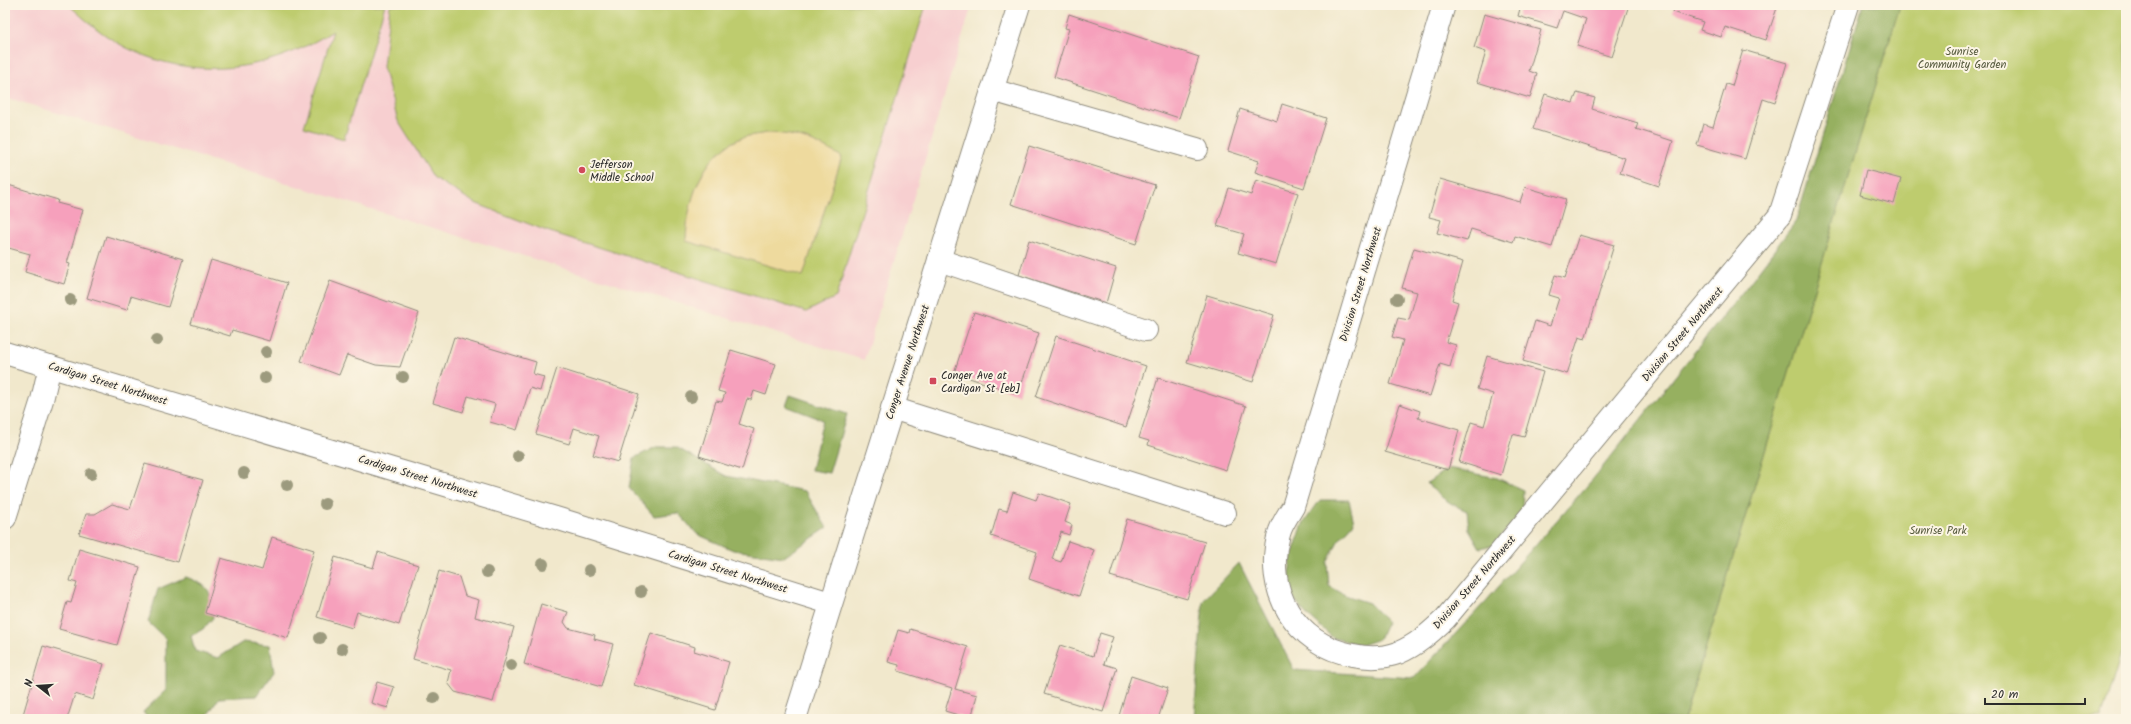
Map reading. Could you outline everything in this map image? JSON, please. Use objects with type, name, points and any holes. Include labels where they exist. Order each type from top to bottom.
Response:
[{"type":"street","name":"Conger Avenue Northwest","points":[[795,719],[830,603],[1019,5]]},
{"type":"street","name":"Division Street Northwest","points":[[1444,5],[1292,507],[1279,533],[1274,562],[1278,591],[1292,618],[1312,639],[1339,653],[1368,658],[1397,653],[1424,640],[1445,619],[1780,215],[1848,5]]},
{"type":"street","points":[[992,90],[1197,149]]},
{"type":"street","points":[[939,260],[1146,330]]},
{"type":"street","name":"Cardigan Street Northwest","points":[[5,353],[559,519],[830,603]]},
{"type":"street","points":[[5,518],[42,400],[50,366]]},
{"type":"street","points":[[892,408],[1225,513]]},
{"type":"shaded area","name":"Jefferson Middle School","points":[[5,5],[972,5],[864,360],[5,97]]},
{"type":"green space","points":[[69,5],[385,5],[344,139],[304,127],[333,31],[308,45],[283,56],[230,68],[204,68],[177,65],[151,58],[125,47],[96,28]]},
{"type":"green space","points":[[390,5],[926,5],[836,297],[806,312],[547,231],[475,203],[434,178],[398,121],[383,67]]},
{"type":"green space","points":[[1863,5],[1900,5],[1684,719],[1194,719],[1203,601],[1239,563],[1294,670],[1414,678],[1487,600],[1593,479],[1748,285],[1796,221]]},
{"type":"green space","name":"Sunrise Park","points":[[1900,5],[2126,5],[2126,638],[2101,719],[1684,719]]},
{"type":"green space","points":[[790,395],[847,414],[829,473],[811,470],[823,420],[786,406]]},
{"type":"green space","points":[[656,447],[676,447],[726,476],[805,491],[827,528],[784,557],[733,550],[697,534],[678,513],[654,516],[629,488],[634,458]]},
{"type":"green space","points":[[1448,468],[1497,478],[1523,490],[1522,513],[1493,545],[1480,548],[1469,529],[1467,511],[1445,500],[1427,483]]},
{"type":"green space","points":[[1320,500],[1349,500],[1354,523],[1338,541],[1327,563],[1329,586],[1345,595],[1369,603],[1387,622],[1379,639],[1361,645],[1333,638],[1306,614],[1290,594],[1290,561],[1303,524]]},
{"type":"green space","points":[[186,577],[206,587],[211,601],[213,618],[203,629],[191,636],[195,651],[218,658],[243,642],[270,645],[274,672],[256,696],[219,698],[205,719],[148,719],[143,712],[166,690],[166,639],[148,622],[158,589]]},
{"type":"sand","points":[[767,133],[789,135],[807,139],[842,157],[803,276],[686,241],[689,211],[693,196],[706,168],[726,147],[739,139]]},
{"type":"building","points":[[1521,5],[1629,5],[1612,57],[1577,46],[1586,19],[1563,11],[1557,28],[1518,16]]},
{"type":"building","points":[[1672,5],[1778,5],[1766,40],[1725,27],[1721,37],[1700,30],[1703,22],[1673,12],[1676,6]]},
{"type":"building","points":[[1069,14],[1199,57],[1179,118],[1054,77],[1069,29],[1065,28]]},
{"type":"building","points":[[1484,14],[1541,30],[1529,71],[1537,74],[1530,98],[1477,82],[1486,52],[1474,48]]},
{"type":"building","points":[[1743,50],[1787,63],[1775,103],[1763,99],[1745,159],[1697,145],[1703,124],[1713,127],[1726,84],[1732,86]]},
{"type":"building","points":[[1577,93],[1595,98],[1592,109],[1638,123],[1636,129],[1673,141],[1659,186],[1620,173],[1625,158],[1533,129],[1545,94],[1573,103]]},
{"type":"building","points":[[1282,104],[1326,118],[1304,188],[1255,172],[1259,161],[1228,151],[1240,109],[1277,121]]},
{"type":"building","points":[[1029,146],[1155,185],[1136,244],[1011,204]]},
{"type":"building","points":[[1866,170],[1901,179],[1894,204],[1860,195]]},
{"type":"building","points":[[1440,179],[1520,202],[1525,187],[1566,199],[1552,247],[1515,236],[1513,242],[1471,229],[1467,241],[1437,233],[1441,220],[1429,217]]},
{"type":"building","points":[[1256,180],[1298,193],[1276,264],[1238,253],[1244,234],[1217,226],[1229,188],[1251,195]]},
{"type":"building","points":[[5,184],[58,200],[57,203],[83,210],[67,263],[70,264],[64,284],[25,272],[30,254],[5,247]]},
{"type":"building","points":[[1579,235],[1614,245],[1585,339],[1579,337],[1567,374],[1523,361],[1535,321],[1550,326],[1559,298],[1549,295],[1555,275],[1565,278]]},
{"type":"building","points":[[106,236],[183,259],[168,307],[131,296],[127,310],[87,298]]},
{"type":"building","points":[[1029,240],[1116,268],[1106,303],[1019,275]]},
{"type":"building","points":[[1414,248],[1463,262],[1452,300],[1458,302],[1446,342],[1456,345],[1450,367],[1440,364],[1430,396],[1390,384],[1403,340],[1392,337],[1398,318],[1409,320],[1417,292],[1402,288]]},
{"type":"building","points":[[211,260],[287,283],[269,341],[232,330],[230,336],[191,324]]},
{"type":"building","points":[[330,281],[419,313],[400,367],[376,365],[347,355],[339,375],[301,361]]},
{"type":"building","points":[[1207,295],[1274,315],[1253,382],[1187,362]]},
{"type":"building","points":[[974,312],[1039,333],[1018,394],[954,373]]},
{"type":"building","points":[[1056,336],[1146,366],[1126,427],[1036,397]]},
{"type":"building","points":[[454,337],[536,362],[533,374],[544,377],[540,391],[530,388],[517,430],[490,422],[495,404],[468,396],[463,412],[433,403]]},
{"type":"building","points":[[731,350],[776,364],[766,395],[754,391],[751,400],[747,399],[739,424],[754,429],[742,470],[699,456],[716,401],[722,402],[725,393],[718,391]]},
{"type":"building","points":[[1487,356],[1543,372],[1524,437],[1513,434],[1501,475],[1459,462],[1471,422],[1484,426],[1493,394],[1477,389]]},
{"type":"building","points":[[557,368],[639,394],[618,462],[593,455],[599,436],[574,428],[569,444],[536,434]]},
{"type":"building","points":[[1158,378],[1246,406],[1226,470],[1148,445],[1149,441],[1139,438]]},
{"type":"building","points":[[1400,404],[1420,411],[1418,418],[1459,430],[1448,470],[1385,452]]},
{"type":"building","points":[[145,464],[203,480],[178,562],[79,534],[86,514],[95,514],[112,504],[130,509]]},
{"type":"building","points":[[1013,492],[1036,500],[1039,493],[1071,504],[1065,522],[1072,525],[1069,535],[1061,532],[1052,559],[1061,562],[1068,541],[1094,550],[1079,596],[1029,579],[1037,552],[991,536],[999,509],[1007,511]]},
{"type":"building","points":[[1127,519],[1205,542],[1187,599],[1110,576]]},
{"type":"building","points":[[272,537],[314,550],[288,638],[205,613],[221,558],[262,570]]},
{"type":"building","points":[[79,549],[140,567],[117,645],[59,629],[67,602],[71,603],[77,583],[70,581]]},
{"type":"building","points":[[378,552],[418,565],[399,625],[357,612],[352,628],[317,617],[335,557],[373,568]]},
{"type":"building","points":[[439,571],[459,577],[465,596],[479,600],[475,617],[514,627],[493,702],[455,692],[448,683],[451,670],[413,659]]},
{"type":"building","points":[[541,604],[568,612],[564,622],[568,628],[595,635],[594,639],[613,644],[601,687],[524,664]]},
{"type":"building","points":[[910,629],[968,647],[955,689],[977,695],[971,719],[945,711],[952,688],[898,671],[899,665],[888,662],[898,630],[909,633]]},
{"type":"building","points":[[651,633],[695,647],[694,651],[729,662],[715,710],[634,685]]},
{"type":"building","points":[[1100,633],[1113,637],[1104,664],[1117,668],[1103,712],[1044,694],[1060,645],[1093,656]]},
{"type":"building","points":[[43,646],[104,664],[93,700],[75,694],[67,719],[22,718]]},
{"type":"building","points":[[1131,676],[1168,688],[1158,719],[1118,719]]},
{"type":"building","points":[[377,682],[394,687],[388,708],[371,703]]},
{"type":"place","name":"Jefferson Middle School","points":[[582,170]]},
{"type":"place","name":"Conger Ave at Cardigan St [eb]","points":[[933,381]]},
{"type":"park label","name":"Sunrise Community Garden","points":[[1962,57]]}]
